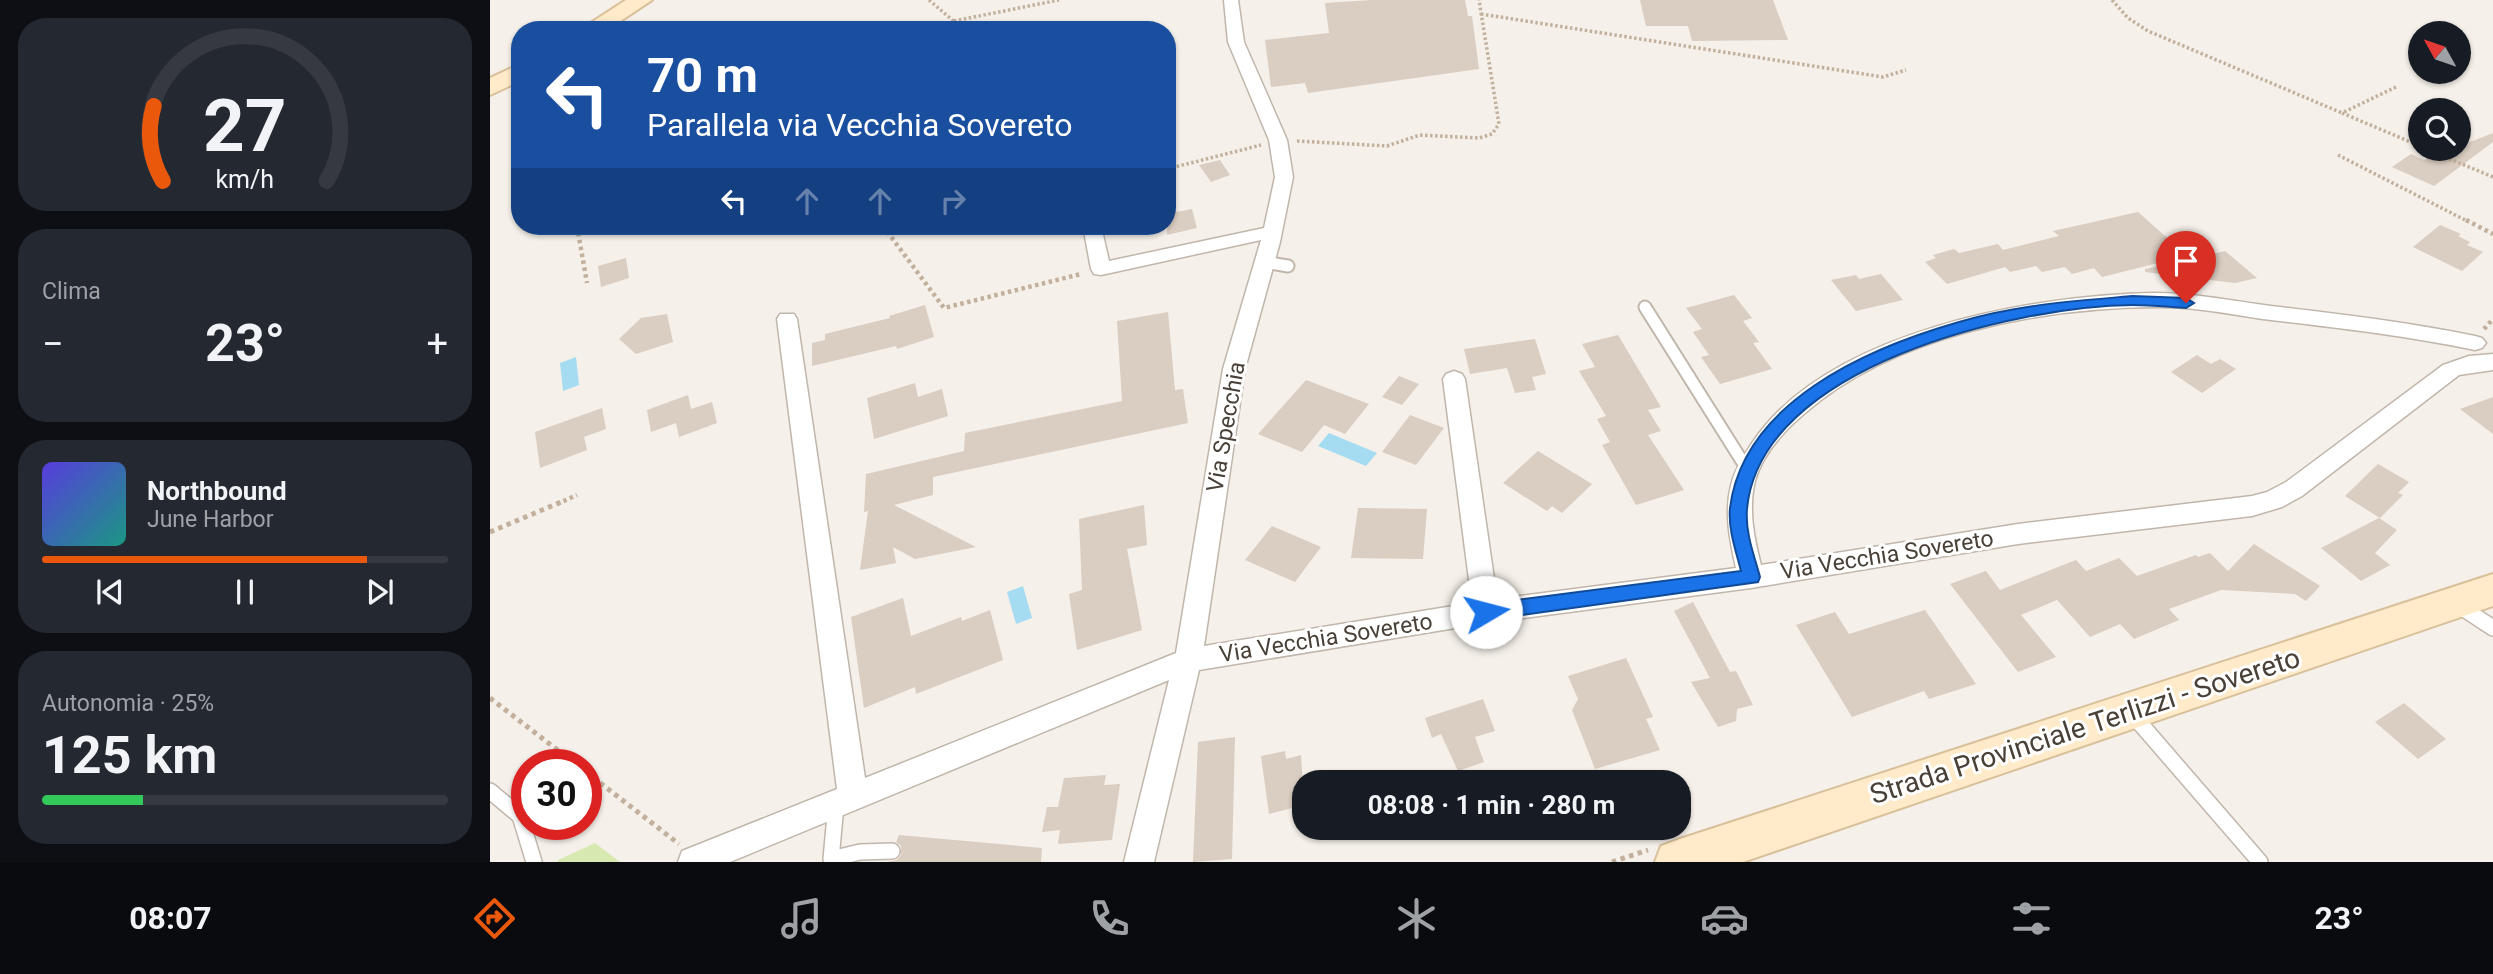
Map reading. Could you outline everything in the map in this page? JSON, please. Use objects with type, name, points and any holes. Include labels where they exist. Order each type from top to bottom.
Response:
[{"type":"main road","points":[[606,21],[641,0]]},
{"type":"main road","points":[[490,88],[511,76]]},
{"type":"main road","name":"Strada Provinciale Terlizzi - Sovereto","points":[[1676,862],[2493,590]]},
{"type":"street","name":"Via Specchia","points":[[1139,862],[1188,660],[1234,369],[1284,177],[1278,140],[1240,55],[1231,0]]},
{"type":"street","points":[[1094,235],[1101,269],[1270,232]]},
{"type":"street","points":[[1751,577],[1739,530],[1738,509],[1747,469],[1762,444],[1782,420],[1801,403],[1848,372],[1914,342],[1962,326],[2095,302],[2159,300],[2409,329],[2475,343]]},
{"type":"street","points":[[787,319],[845,802]]},
{"type":"street","name":"Via Vecchia Sovereto","points":[[696,861],[1188,660],[1486,612],[1751,577],[2018,534],[2252,506],[2274,500],[2294,489],[2451,370],[2469,364],[2493,362]]},
{"type":"street","points":[[1454,379],[1486,612]]},
{"type":"lane","points":[[1264,262],[1288,266]]},
{"type":"lane","points":[[1645,307],[1747,469]]},
{"type":"lane","points":[[2455,602],[2493,628]]},
{"type":"lane","points":[[2129,711],[2260,862]]},
{"type":"lane","points":[[490,791],[520,816],[534,862]]},
{"type":"lane","points":[[845,802],[831,859],[860,852],[892,851]]},
{"type":"path","points":[[929,0],[954,20],[1059,0]]},
{"type":"path","points":[[1176,167],[1278,140],[1387,146],[1420,135],[1479,138],[1492,134],[1499,124],[1479,0]]},
{"type":"path","points":[[2112,0],[2128,18],[2148,31],[2408,141]]},
{"type":"path","points":[[1481,14],[1883,76],[1906,70]]},
{"type":"path","points":[[2342,113],[2396,87]]},
{"type":"path","points":[[2339,155],[2493,234]]},
{"type":"path","points":[[2455,161],[2493,177]]},
{"type":"path","points":[[579,235],[587,283]]},
{"type":"path","points":[[890,235],[944,308],[1101,269]]},
{"type":"path","points":[[490,532],[577,495]]},
{"type":"path","points":[[490,698],[556,749]]},
{"type":"path","points":[[602,785],[696,861]]},
{"type":"green space","points":[[595,843],[620,862],[558,862],[558,860]]},
{"type":"water","points":[[576,357],[579,385],[563,391],[560,363]]},
{"type":"water","points":[[1329,433],[1377,453],[1366,466],[1318,446]]},
{"type":"water","points":[[1023,586],[1032,618],[1016,624],[1007,592]]},
{"type":"building","points":[[1465,0],[1468,16],[1472,16],[1479,69],[1308,93],[1305,83],[1271,87],[1265,40],[1329,33],[1325,3]]},
{"type":"building","points":[[1640,0],[1773,0],[1788,40],[1692,41],[1688,26],[1646,26]]},
{"type":"building","points":[[2493,133],[2493,142],[2471,158],[2471,142]]},
{"type":"building","points":[[2408,156],[2408,161],[2468,161],[2434,186],[2392,167]]},
{"type":"building","points":[[1220,160],[1230,175],[1211,182],[1199,165]]},
{"type":"building","points":[[1192,209],[1197,228],[1176,233],[1176,212]]},
{"type":"building","points":[[2138,212],[2191,259],[2225,251],[2257,278],[2235,283],[2145,272],[2145,269],[2165,265],[2162,262],[2102,277],[2094,268],[2072,274],[2065,267],[2042,272],[2036,266],[2010,272],[2005,267],[1947,284],[1925,262],[1936,258],[1933,255],[1954,249],[1959,253],[1998,244],[2003,250],[2059,236],[2053,231]]},
{"type":"building","points":[[2440,225],[2461,234],[2458,236],[2470,242],[2467,245],[2483,252],[2462,271],[2413,247]]},
{"type":"building","points":[[626,258],[629,278],[601,287],[598,266]]},
{"type":"building","points":[[1881,274],[1903,300],[1856,311],[1831,280],[1856,275],[1859,279]]},
{"type":"building","points":[[1734,295],[1752,318],[1743,321],[1759,342],[1753,343],[1772,369],[1720,384],[1701,357],[1709,355],[1693,332],[1702,329],[1686,308]]},
{"type":"building","points":[[925,305],[934,337],[897,349],[896,346],[812,366],[812,343],[825,340],[825,334],[890,318],[889,316]]},
{"type":"building","points":[[1168,312],[1175,390],[1183,389],[1188,423],[933,477],[933,495],[894,505],[976,547],[915,559],[893,547],[896,563],[860,570],[868,511],[864,512],[866,474],[964,451],[965,433],[1122,401],[1117,321]]},
{"type":"building","points":[[667,314],[673,342],[636,354],[619,339],[641,318]]},
{"type":"building","points":[[1618,335],[1661,407],[1648,410],[1661,431],[1648,435],[1684,490],[1636,505],[1602,445],[1610,442],[1597,419],[1606,416],[1579,371],[1595,367],[1582,344]]},
{"type":"building","points":[[1535,339],[1546,374],[1532,377],[1536,390],[1515,393],[1507,368],[1470,374],[1464,349]]},
{"type":"building","points":[[2197,355],[2211,364],[2220,359],[2236,369],[2202,393],[2171,372]]},
{"type":"building","points":[[1399,376],[1419,384],[1402,405],[1382,397]]},
{"type":"building","points":[[1306,380],[1369,404],[1345,434],[1324,425],[1302,452],[1258,434]]},
{"type":"building","points":[[915,383],[918,397],[942,389],[948,416],[874,439],[867,398]]},
{"type":"building","points":[[688,395],[691,409],[712,402],[717,423],[679,437],[676,423],[651,432],[647,410]]},
{"type":"building","points":[[2493,397],[2493,434],[2460,409]]},
{"type":"building","points":[[602,408],[606,429],[584,437],[587,450],[540,468],[535,432]]},
{"type":"building","points":[[1410,415],[1444,428],[1416,465],[1382,452]]},
{"type":"building","points":[[1538,451],[1592,484],[1562,513],[1552,506],[1547,511],[1503,483]]},
{"type":"building","points":[[2378,464],[2409,482],[2398,493],[2403,495],[2380,518],[2345,496]]},
{"type":"building","points":[[1144,505],[1147,545],[1127,549],[1142,630],[1077,650],[1069,594],[1082,590],[1079,519]]},
{"type":"building","points":[[1358,508],[1427,509],[1423,559],[1351,558]]},
{"type":"building","points":[[2379,518],[2397,530],[2375,553],[2390,565],[2361,581],[2321,548]]},
{"type":"building","points":[[1272,526],[1321,547],[1295,582],[1245,560]]},
{"type":"building","points":[[2254,544],[2320,586],[2306,601],[2295,594],[2221,590],[2169,609],[2179,620],[2134,639],[2120,624],[2090,637],[2057,600],[2021,615],[2056,657],[2018,672],[1950,584],[1986,571],[2000,590],[2076,560],[2086,571],[2119,558],[2137,576],[2196,555],[2198,557],[2210,553],[2228,571]]},
{"type":"building","points":[[903,598],[911,636],[961,617],[962,621],[990,610],[1003,660],[916,694],[915,687],[864,708],[851,617]]},
{"type":"building","points":[[1693,602],[1730,672],[1736,671],[1753,705],[1737,709],[1736,721],[1718,727],[1691,682],[1710,678],[1674,611]]},
{"type":"building","points":[[1925,610],[1976,684],[1929,699],[1924,691],[1852,717],[1796,625],[1835,612],[1849,634]]},
{"type":"building","points":[[1626,658],[1653,717],[1646,719],[1660,750],[1595,769],[1572,710],[1578,699],[1568,676]]},
{"type":"building","points":[[1483,699],[1495,731],[1475,737],[1484,762],[1458,770],[1441,734],[1432,738],[1425,718]]},
{"type":"building","points":[[2404,703],[2446,739],[2418,759],[2375,722]]},
{"type":"building","points":[[1235,737],[1232,859],[1193,862],[1198,742]]},
{"type":"building","points":[[1285,751],[1286,759],[1301,755],[1302,770],[1292,770],[1292,808],[1269,814],[1261,756]]},
{"type":"building","points":[[1106,775],[1104,785],[1120,784],[1112,840],[1058,844],[1060,830],[1042,832],[1047,807],[1058,807],[1064,778]]},
{"type":"building","points":[[899,835],[1042,848],[1041,862],[887,862],[897,860],[901,855],[901,846],[896,842]]},
{"type":"route","points":[[1486,612],[1751,577],[1739,530],[1738,509],[1747,469],[1762,444],[1801,403],[1824,386],[1873,359],[1923,338],[1962,326],[2046,309],[2132,300],[2186,303]]}]
